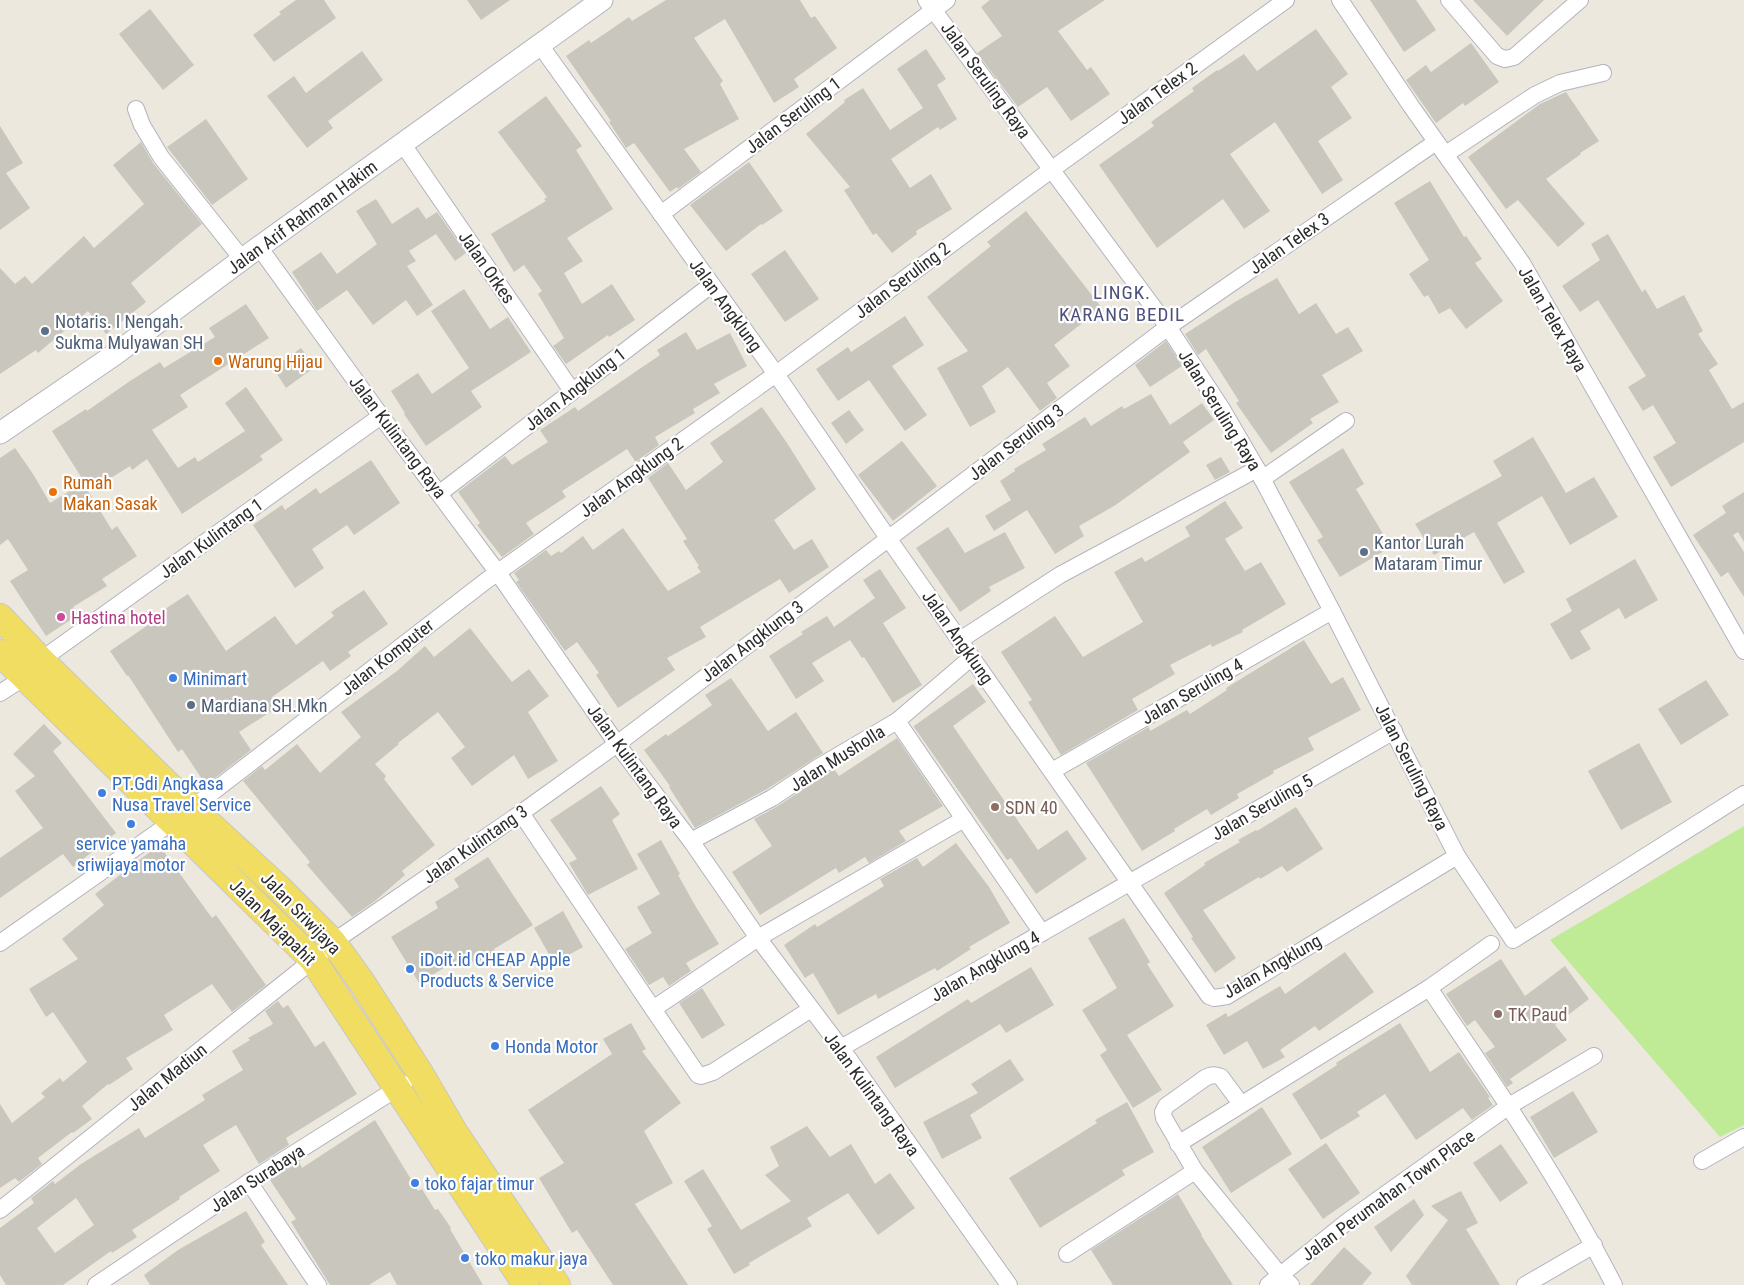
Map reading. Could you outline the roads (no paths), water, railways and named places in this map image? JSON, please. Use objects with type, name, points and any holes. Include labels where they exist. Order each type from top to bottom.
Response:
[{"type":"main road","name":"Jalan Sriwijaya","points":[[0,617],[33,668],[182,815],[279,888],[333,942],[363,984],[420,1073],[455,1133],[557,1285]]},
{"type":"main road","points":[[0,653],[33,668]]},
{"type":"main road","name":"Jalan Majapahit","points":[[182,815],[313,960],[526,1285]]},
{"type":"street","name":"Jalan Arif Rahman Hakim","points":[[0,433],[114,355],[402,143],[602,0]]},
{"type":"street","name":"Jalan Telex 2","points":[[1028,187],[1286,0]]},
{"type":"street","name":"Jalan Telex Raya","points":[[1340,0],[1522,263],[1744,651]]},
{"type":"street","points":[[1449,0],[1497,56],[1505,59],[1514,57],[1580,0]]},
{"type":"street","name":"Jalan Seruling Raya","points":[[933,6],[1051,170],[1168,327],[1222,409],[1260,474],[1457,856],[1513,940],[1744,794]]},
{"type":"street","name":"Jalan Seruling 1","points":[[661,214],[933,6]]},
{"type":"street","name":"Jalan Angklung","points":[[540,45],[776,374],[888,538],[1206,992],[1214,998],[1221,998],[1236,991],[1457,856]]},
{"type":"street","name":"Jalan Telex 3","points":[[1143,346],[1168,327],[1441,148],[1560,83],[1603,73]]},
{"type":"street","name":"Jalan Kulintang Raya","points":[[136,109],[142,125],[161,158],[251,254],[440,493],[492,577],[616,744],[691,841],[758,938],[841,1048],[1009,1285]]},
{"type":"street","name":"Jalan Orkes","points":[[402,143],[572,391]]},
{"type":"street","name":"Jalan Seruling 2","points":[[776,374],[1028,187]]},
{"type":"street","name":"Jalan Angklung 1","points":[[440,493],[711,285]]},
{"type":"street","name":"Jalan Seruling 3","points":[[888,538],[1143,346]]},
{"type":"street","name":"Jalan Angklung 2","points":[[492,577],[776,374]]},
{"type":"street","name":"Jalan Kulintang 1","points":[[0,692],[381,416]]},
{"type":"street","points":[[960,640],[1060,575],[1260,474],[1346,421]]},
{"type":"street","name":"Jalan Angklung 3","points":[[616,744],[888,538]]},
{"type":"street","name":"Jalan Komputer","points":[[0,943],[182,815],[492,577]]},
{"type":"street","name":"Jalan Seruling 4","points":[[1052,771],[1332,611]]},
{"type":"street","name":"Jalan Musholla","points":[[691,841],[772,798],[817,768],[897,721],[972,657]]},
{"type":"street","points":[[897,721],[1042,934]]},
{"type":"street","name":"Jalan Seruling 5","points":[[1130,883],[1394,731]]},
{"type":"street","name":"Jalan Kulintang 3","points":[[333,942],[520,813],[616,744]]},
{"type":"street","points":[[520,813],[698,1075],[701,1076],[713,1072],[811,1009]]},
{"type":"street","points":[[653,1009],[758,938],[964,819]]},
{"type":"street","name":"Jalan Angklung 4","points":[[841,1048],[1130,883]]},
{"type":"street","name":"Jalan Madiun","points":[[0,1210],[333,942]]},
{"type":"street","points":[[1178,1144],[1428,988],[1491,944]]},
{"type":"street","points":[[1428,988],[1509,1106],[1594,1245],[1614,1285]]},
{"type":"street","name":"Jalan Perumahan Town Place","points":[[1279,1282],[1348,1221],[1509,1106],[1594,1056]]},
{"type":"street","name":"Jalan Surabaya","points":[[96,1285],[249,1182],[420,1073]]},
{"type":"street","points":[[1241,1104],[1221,1077],[1217,1075],[1205,1078],[1166,1106],[1163,1112],[1164,1118],[1194,1171],[1279,1282]]},
{"type":"street","points":[[1702,1162],[1744,1137]]},
{"type":"street","points":[[1067,1254],[1194,1171]]},
{"type":"street","points":[[249,1182],[318,1285]]},
{"type":"street","points":[[1525,1285],[1594,1245]]},
{"type":"place","name":"Notaris. I Nengah. Sukma Mulyawan SH","points":[[45,331]]},
{"type":"place","name":"Warung Hijau","points":[[218,361]]},
{"type":"place","name":"Rumah Makan Sasak","points":[[53,492]]},
{"type":"place","name":"Kantor Lurah Mataram Timur","points":[[1364,552]]},
{"type":"place","name":"Hastina hotel","points":[[61,617]]},
{"type":"place","name":"Minimart","points":[[173,678]]},
{"type":"place","name":"Mardiana SH.Mkn","points":[[191,705]]},
{"type":"place","name":"PT.Gdi Angkasa Nusa Travel Service","points":[[102,793]]},
{"type":"place","name":"SDN 40","points":[[995,807]]},
{"type":"place","name":"service yamaha sriwijaya motor","points":[[131,824]]},
{"type":"place","name":"iDoit.id CHEAP Apple Products & Service","points":[[410,969]]},
{"type":"place","name":"TK Paud","points":[[1498,1014]]},
{"type":"place","name":"Honda Motor","points":[[495,1046]]},
{"type":"place","name":"toko fajar timur","points":[[415,1183]]},
{"type":"place","name":"toko makur jaya","points":[[465,1258]]},
{"type":"district","name":"LINGK. KARANG BEDIL","points":[[1122,303]]}]
